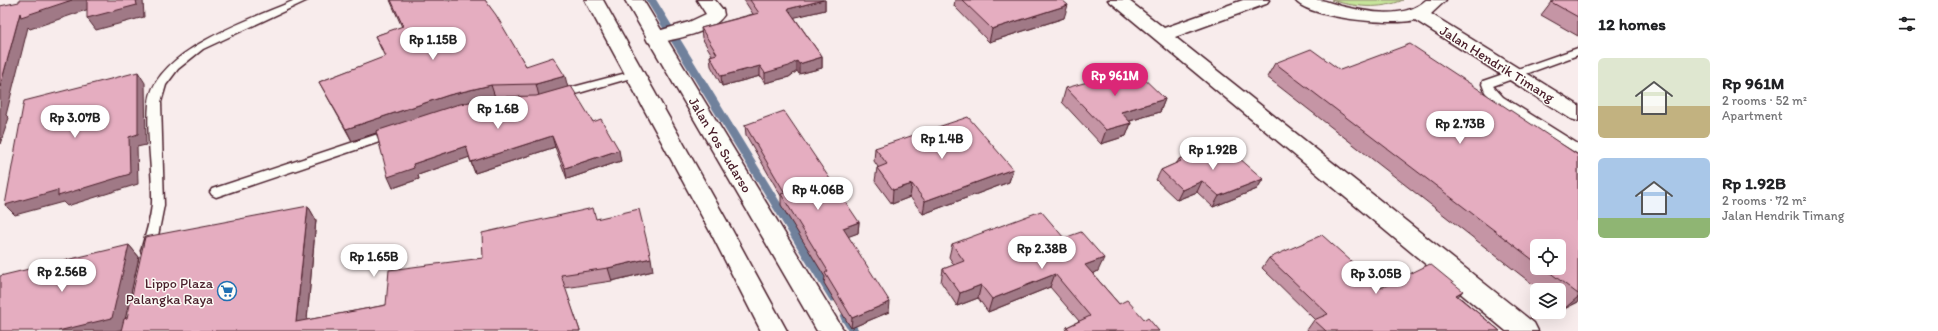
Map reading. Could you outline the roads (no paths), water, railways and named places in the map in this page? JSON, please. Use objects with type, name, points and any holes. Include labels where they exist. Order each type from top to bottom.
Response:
[{"type":"street","points":[[594,0],[724,236],[774,331]]},
{"type":"street","name":"Jalan Yos Sudarso","points":[[634,0],[655,38],[831,331]]},
{"type":"street","points":[[655,38],[692,27],[712,18],[715,15],[714,10],[706,0]]},
{"type":"street","points":[[1117,0],[1525,331]]},
{"type":"street","points":[[1161,35],[1260,0]]},
{"type":"street","points":[[1304,0],[1334,11],[1387,18],[1416,14],[1437,0]]},
{"type":"street","name":"Jalan Hendrik Timang","points":[[1416,14],[1578,114]]},
{"type":"lane","points":[[146,264],[158,204],[155,102],[161,84],[174,67],[199,47],[303,0]]},
{"type":"lane","points":[[1578,51],[1487,84],[1489,89],[1499,100],[1578,150]]},
{"type":"lane","points":[[546,99],[634,74]]},
{"type":"lane","points":[[216,192],[405,128]]},
{"type":"waterway","points":[[651,0],[833,297]]},
{"type":"waterway","points":[[845,317],[854,331]]},
{"type":"place","name":"Lippo Plaza Palangka Raya","points":[[227,291]]}]
